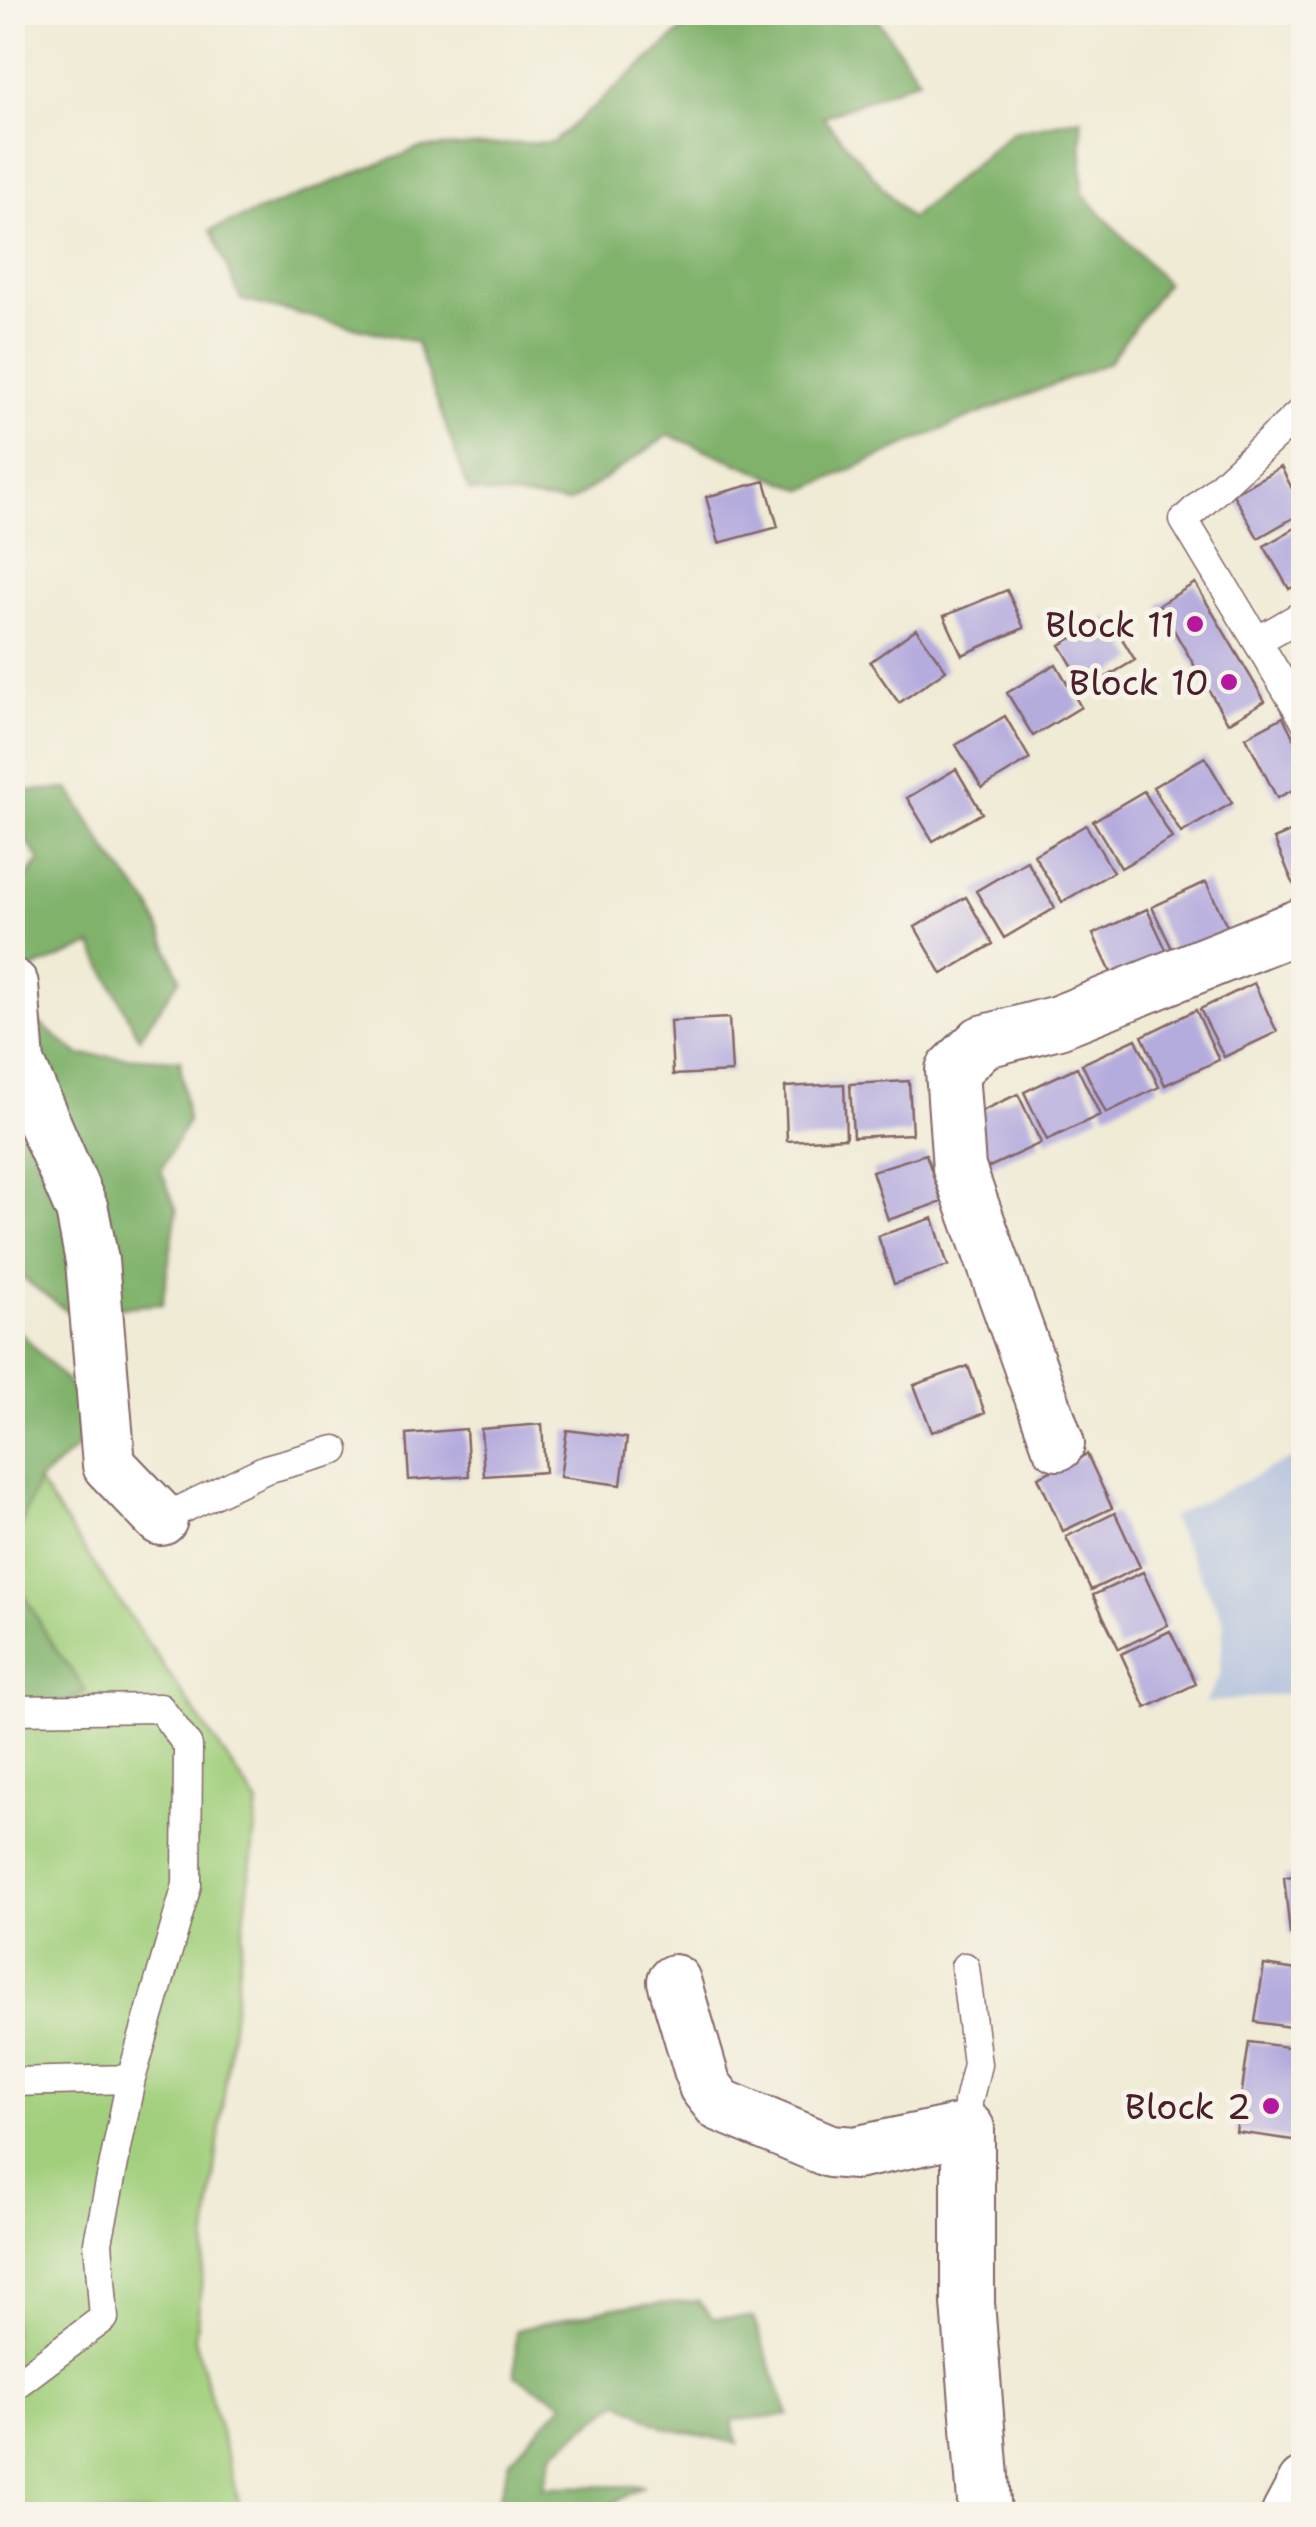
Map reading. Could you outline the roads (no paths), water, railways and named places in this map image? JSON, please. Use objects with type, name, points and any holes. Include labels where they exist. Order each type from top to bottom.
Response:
[{"type":"street","points":[[1058,1444],[958,1168],[952,1071],[982,1042],[1058,1022],[1304,924]]},
{"type":"street","points":[[12,985],[18,1064],[82,1210],[92,1261],[109,1464],[163,1529]]},
{"type":"street","points":[[674,1981],[705,2086],[720,2105],[830,2151],[855,2152],[968,2128],[968,2303],[986,2514]]},
{"type":"street","points":[[1288,2514],[1304,2484]]},
{"type":"lane","points":[[1304,409],[1184,520],[1304,719]]},
{"type":"lane","points":[[1257,641],[1304,614]]},
{"type":"lane","points":[[163,1529],[266,1469],[335,1450]]},
{"type":"lane","points":[[12,1710],[160,1708],[188,1746],[187,1885],[131,2079],[98,2242],[104,2318],[12,2388]]},
{"type":"lane","points":[[965,1967],[977,2064],[968,2102],[968,2128]]},
{"type":"lane","points":[[12,2082],[131,2079]]},
{"type":"place","name":"Block 11","points":[[1195,624]]},
{"type":"place","name":"Block 10","points":[[1229,682]]},
{"type":"place","name":"Block 2","points":[[1271,2106]]}]
